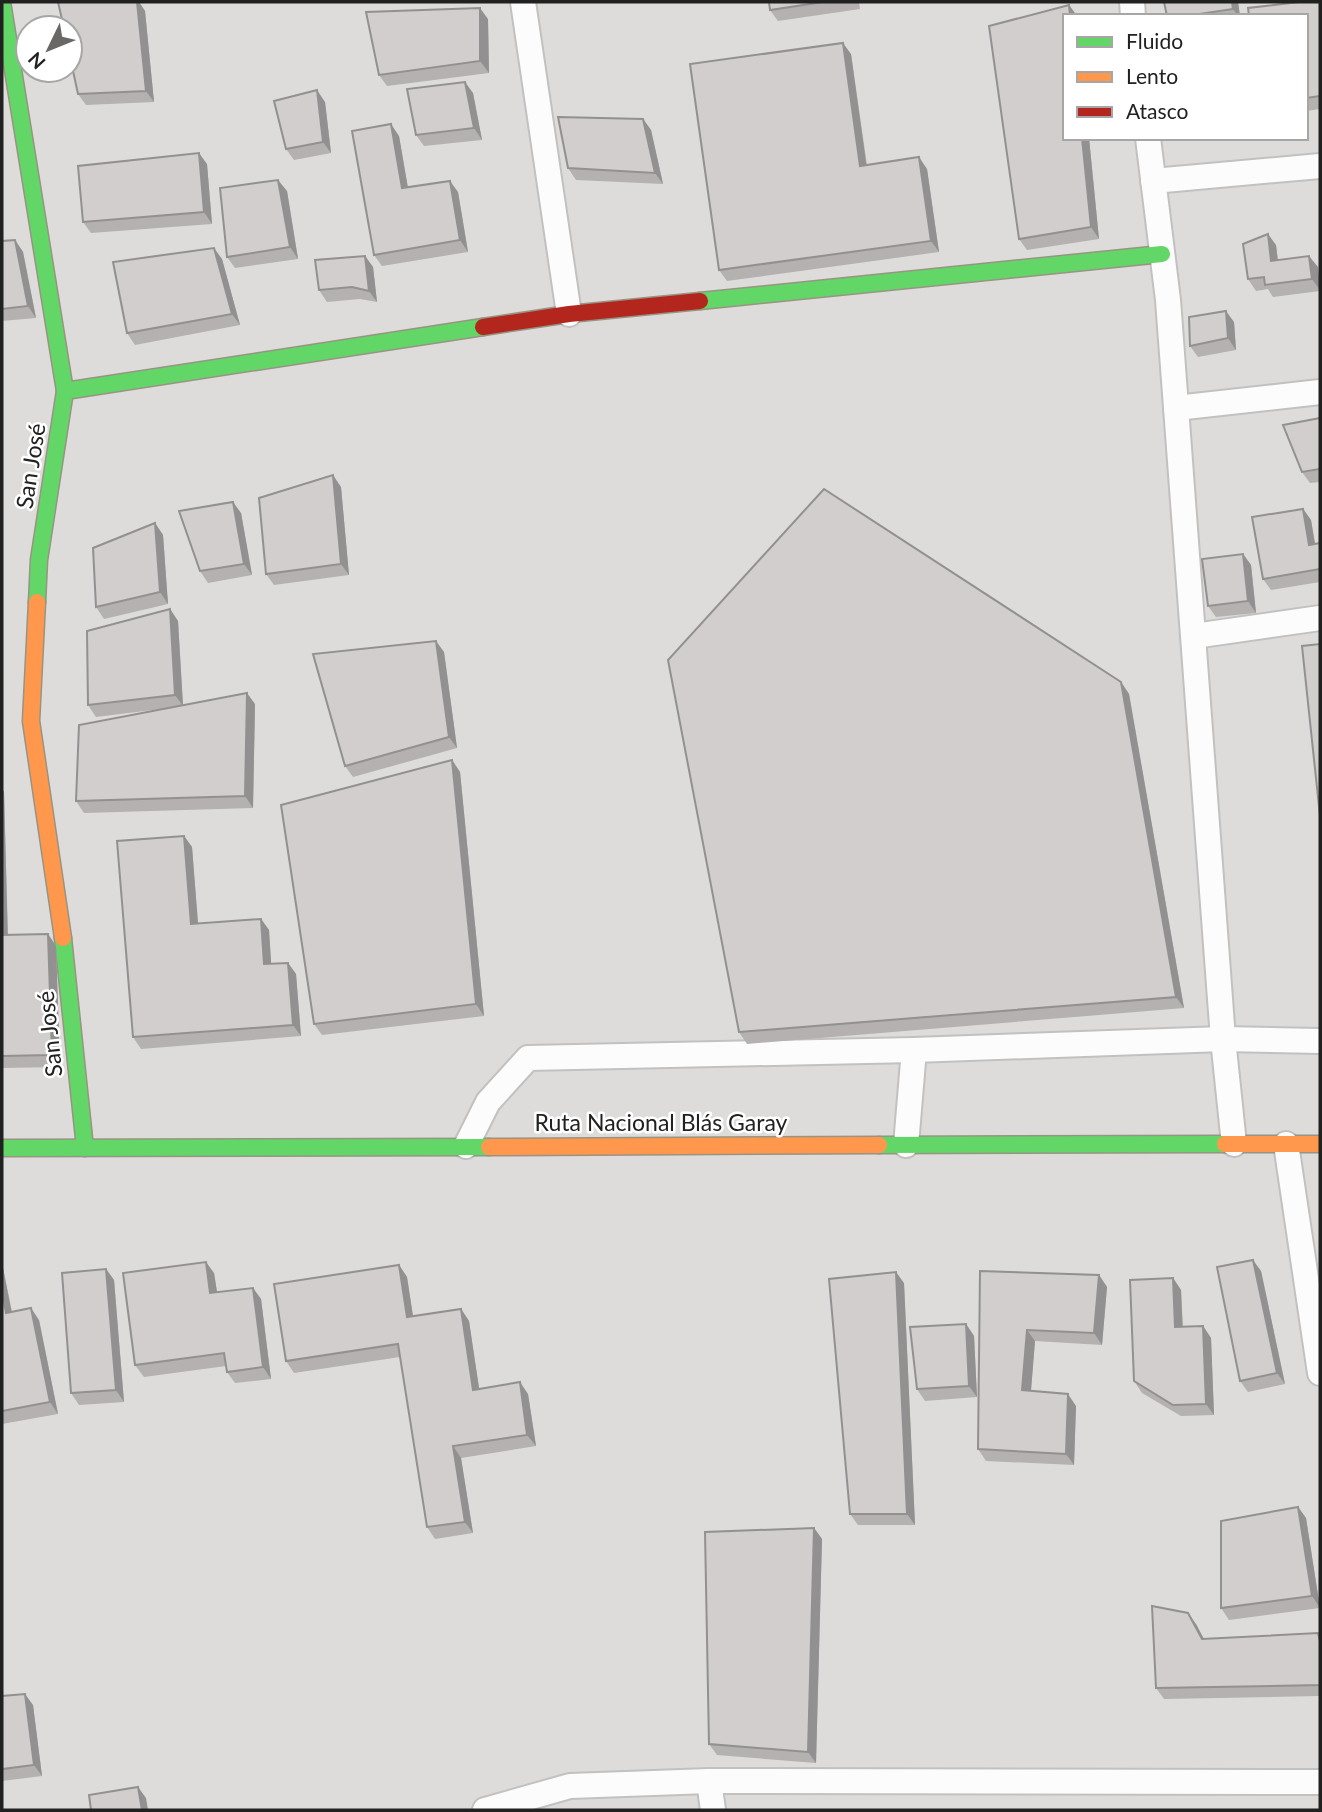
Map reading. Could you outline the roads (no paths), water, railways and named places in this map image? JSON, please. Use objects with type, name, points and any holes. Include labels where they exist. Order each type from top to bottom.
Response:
[{"type":"main road","name":"San José","points":[[2,2],[65,391],[39,560],[31,721],[57,883],[85,1148]]},
{"type":"main road","points":[[65,391],[569,314],[1162,254]]},
{"type":"main road","name":"Ruta Nacional Blás Garay","points":[[2,1148],[1320,1144]]},
{"type":"street","points":[[523,2],[569,314]]},
{"type":"street","points":[[1148,140],[1176,408],[1223,1039],[1234,1144]]},
{"type":"street","points":[[1153,181],[1320,166]]},
{"type":"street","points":[[1176,408],[1320,392]]},
{"type":"street","points":[[1194,636],[1320,618]]},
{"type":"street","points":[[466,1146],[488,1101],[528,1058],[914,1050],[1223,1039],[1320,1041]]},
{"type":"street","points":[[906,1145],[914,1050]]},
{"type":"street","points":[[1286,1144],[1320,1373]]},
{"type":"street","points":[[485,1810],[569,1786],[709,1781],[1320,1782]]},
{"type":"street","points":[[709,1781],[713,1810]]}]
